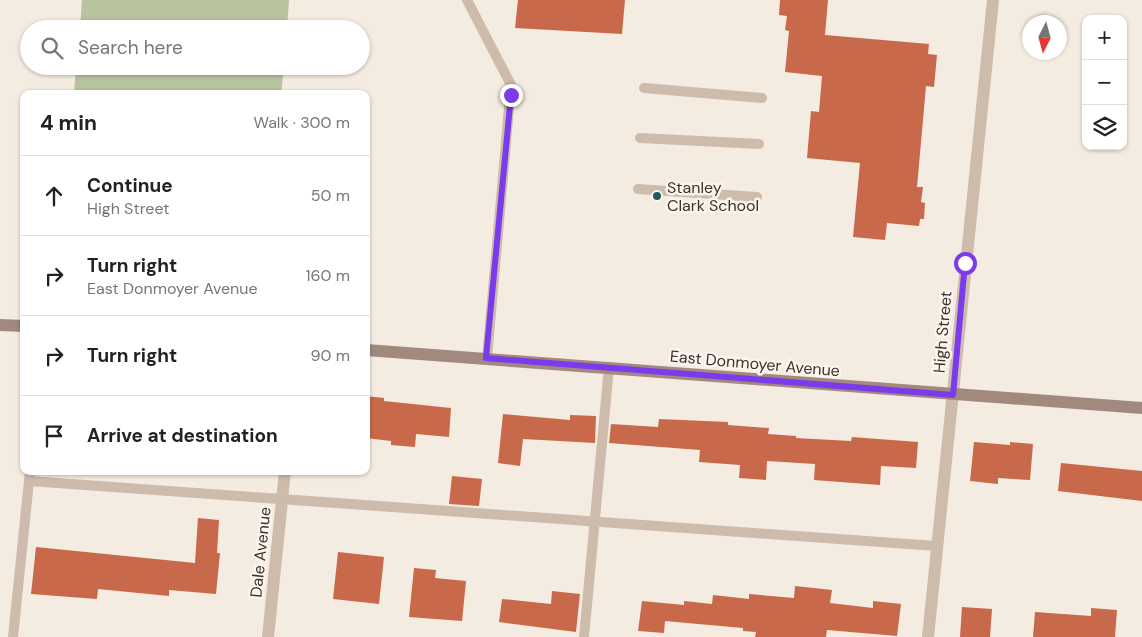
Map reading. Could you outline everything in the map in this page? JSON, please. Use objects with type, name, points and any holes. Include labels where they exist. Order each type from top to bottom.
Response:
[{"type":"street","name":"High Street","points":[[928,637],[993,0]]},
{"type":"street","points":[[0,324],[20,326]]},
{"type":"street","name":"East Donmoyer Avenue","points":[[370,350],[1142,408]]},
{"type":"street","name":"Dale Avenue","points":[[268,637],[284,475]]},
{"type":"lane","points":[[467,0],[511,85],[486,358]]},
{"type":"lane","points":[[644,88],[762,98]]},
{"type":"lane","points":[[640,138],[759,144]]},
{"type":"lane","points":[[638,189],[756,197]]},
{"type":"lane","points":[[584,637],[609,367]]},
{"type":"lane","points":[[13,637],[29,476],[282,500],[595,520],[936,546]]},
{"type":"green space","points":[[82,0],[289,0],[288,20],[81,20]]},
{"type":"green space","points":[[75,75],[283,75],[281,90],[74,90]]},
{"type":"building","points":[[518,0],[625,0],[622,34],[515,28]]},
{"type":"building","points":[[780,0],[828,0],[825,35],[929,44],[928,54],[937,55],[934,87],[926,86],[917,187],[923,187],[921,202],[925,203],[924,219],[920,219],[919,226],[887,223],[885,240],[853,237],[860,163],[807,158],[811,111],[819,112],[822,76],[785,72],[789,31],[785,30],[787,16],[779,15]]},
{"type":"building","points":[[370,396],[384,398],[384,401],[451,408],[449,437],[416,434],[415,447],[391,445],[391,441],[370,438]]},
{"type":"building","points":[[503,414],[570,420],[570,415],[596,416],[595,443],[523,439],[520,466],[498,463]]},
{"type":"building","points":[[659,419],[728,422],[728,425],[769,428],[768,434],[796,436],[796,438],[851,441],[852,437],[918,442],[916,468],[881,466],[880,485],[814,480],[815,464],[767,461],[766,480],[739,478],[740,465],[699,462],[700,450],[609,443],[611,424],[658,427]]},
{"type":"building","points":[[974,442],[1010,445],[1010,442],[1033,444],[1030,480],[998,478],[998,484],[970,481]]},
{"type":"building","points":[[1061,463],[1142,471],[1142,501],[1058,491]]},
{"type":"building","points":[[452,476],[482,479],[479,506],[449,504]]},
{"type":"building","points":[[198,518],[219,520],[217,553],[220,553],[216,594],[169,590],[169,596],[98,589],[97,599],[31,594],[36,547],[195,563]]},
{"type":"building","points":[[338,552],[384,557],[379,604],[333,599]]},
{"type":"building","points":[[414,568],[436,570],[435,578],[466,581],[462,621],[409,617]]},
{"type":"building","points":[[795,586],[832,590],[830,603],[873,608],[873,601],[901,604],[897,636],[827,630],[826,637],[755,637],[756,632],[743,631],[743,628],[665,621],[664,633],[638,631],[642,601],[684,605],[684,601],[712,604],[713,595],[749,599],[749,594],[794,598]]},
{"type":"building","points":[[552,591],[580,594],[576,632],[499,622],[502,599],[551,604]]},
{"type":"building","points":[[962,607],[992,609],[990,637],[960,637]]},
{"type":"building","points":[[1091,608],[1117,610],[1115,637],[1033,637],[1035,612],[1091,616]]},
{"type":"place","name":"Stanley Clark School","points":[[657,196]]},
{"type":"route","points":[[511,95],[486,358],[953,395],[965,263]]}]
